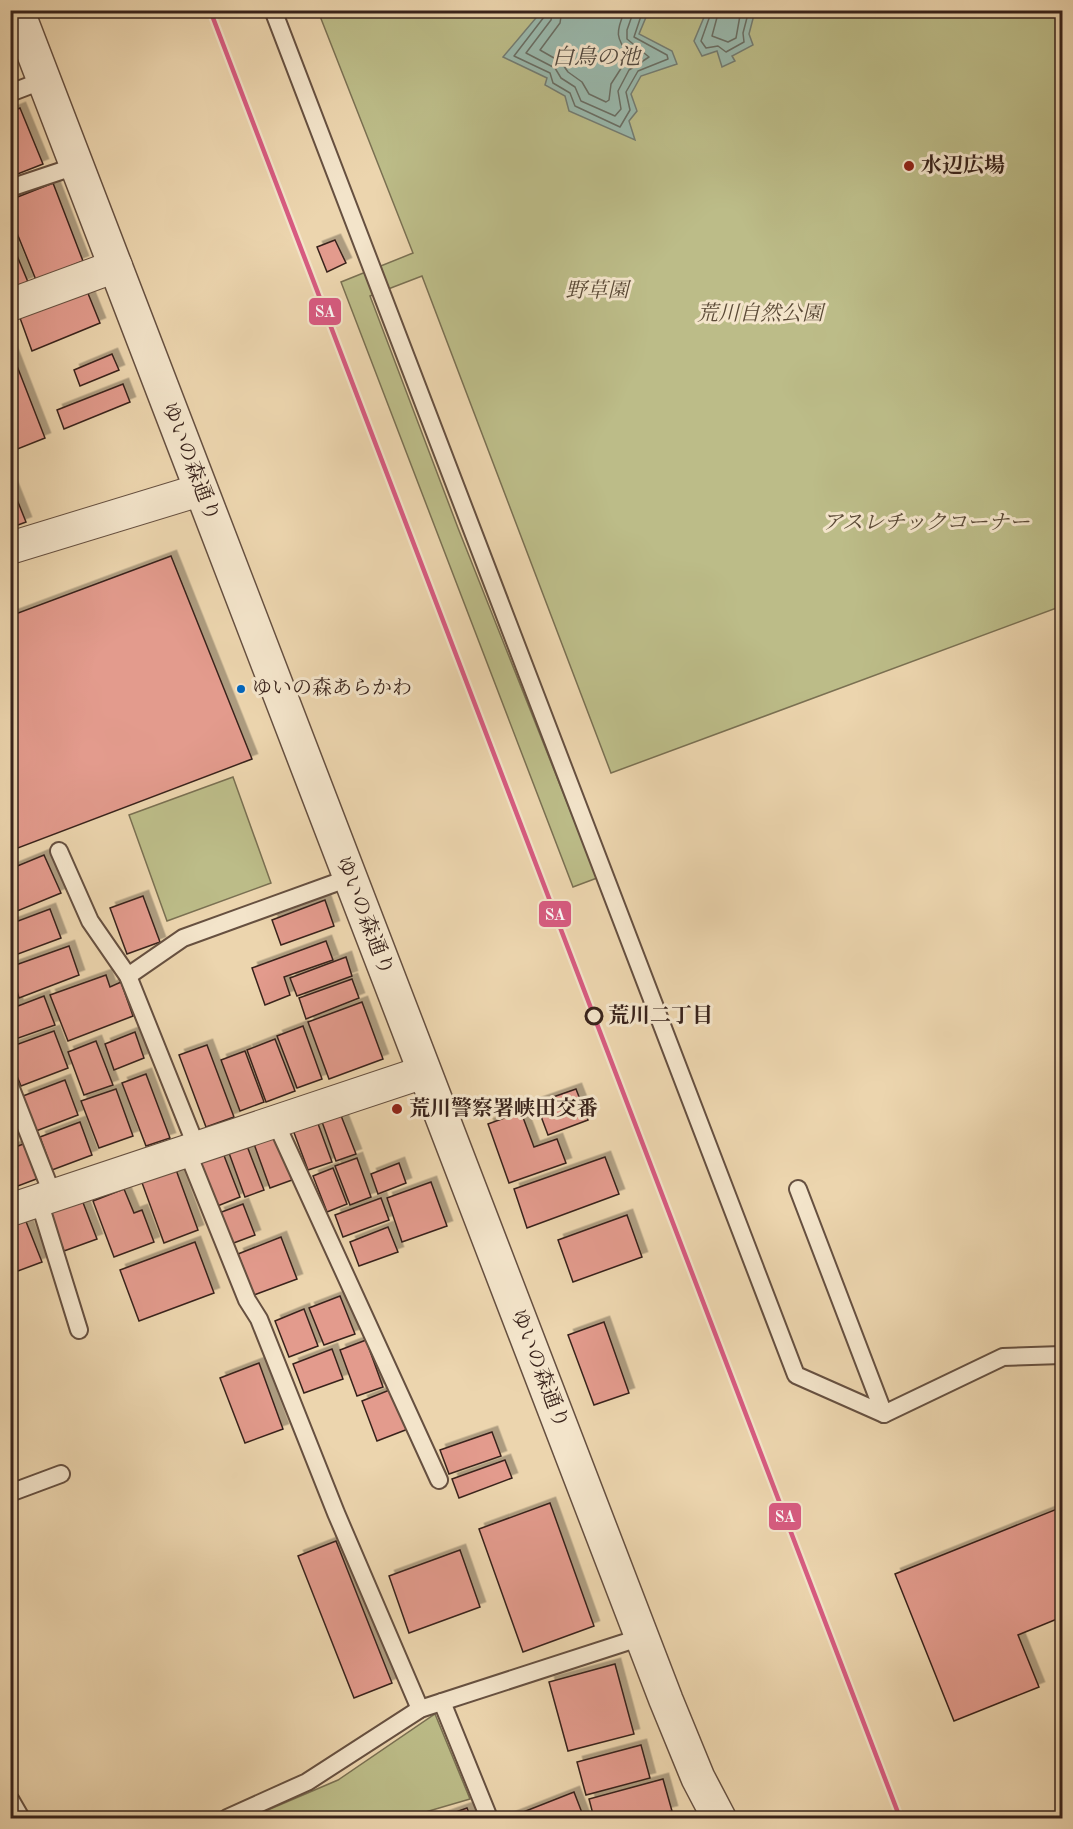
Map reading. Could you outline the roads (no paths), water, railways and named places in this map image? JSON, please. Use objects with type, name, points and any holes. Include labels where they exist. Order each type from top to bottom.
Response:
[{"type":"street","name":"ゆいの森通り","points":[[17,10],[642,1637],[698,1778],[719,1818]]},
{"type":"street","points":[[10,305],[116,266]]},
{"type":"street","points":[[10,548],[200,490]]},
{"type":"street","points":[[34,1203],[424,1072]]},
{"type":"lane","points":[[273,10],[796,1375],[884,1414],[1004,1357],[1062,1355]]},
{"type":"lane","points":[[10,93],[44,80]]},
{"type":"lane","points":[[10,188],[76,166]]},
{"type":"lane","points":[[59,851],[90,921],[128,976],[192,1149],[336,1514],[420,1709]]},
{"type":"lane","points":[[128,976],[183,938],[349,878]]},
{"type":"lane","points":[[10,1086],[34,1203],[79,1330]]},
{"type":"lane","points":[[275,1121],[440,1480]]},
{"type":"lane","points":[[798,1189],[884,1414]]},
{"type":"lane","points":[[10,1493],[61,1474]]},
{"type":"lane","points":[[227,1818],[307,1782],[420,1709],[642,1637]]},
{"type":"lane","points":[[442,1702],[489,1818]]},
{"type":"lane","points":[[10,1799],[21,1818]]},
{"type":"water","name":"白鳥の池","points":[[649,10],[639,34],[672,51],[677,64],[641,76],[631,94],[637,111],[629,121],[635,140],[569,111],[565,96],[545,85],[547,78],[503,57],[541,12],[537,11]]},
{"type":"water","name":"白鳥の池","points":[[707,10],[755,11],[749,34],[753,45],[732,56],[735,61],[722,67],[717,51],[702,56],[694,41]]},
{"type":"place","name":"水辺広場","points":[[909,166]]},
{"type":"place","name":"ゆいの森あらかわ","points":[[241,689]]},
{"type":"place","name":"荒川二丁目","points":[[594,1016]]},
{"type":"place","name":"荒川警察署峡田交番","points":[[397,1109]]},
{"type":"park label","name":"野草園","points":[[597,291]]},
{"type":"park label","name":"荒川自然公園","points":[[760,314]]},
{"type":"park label","name":"アスレチックコーナー","points":[[926,523]]}]
